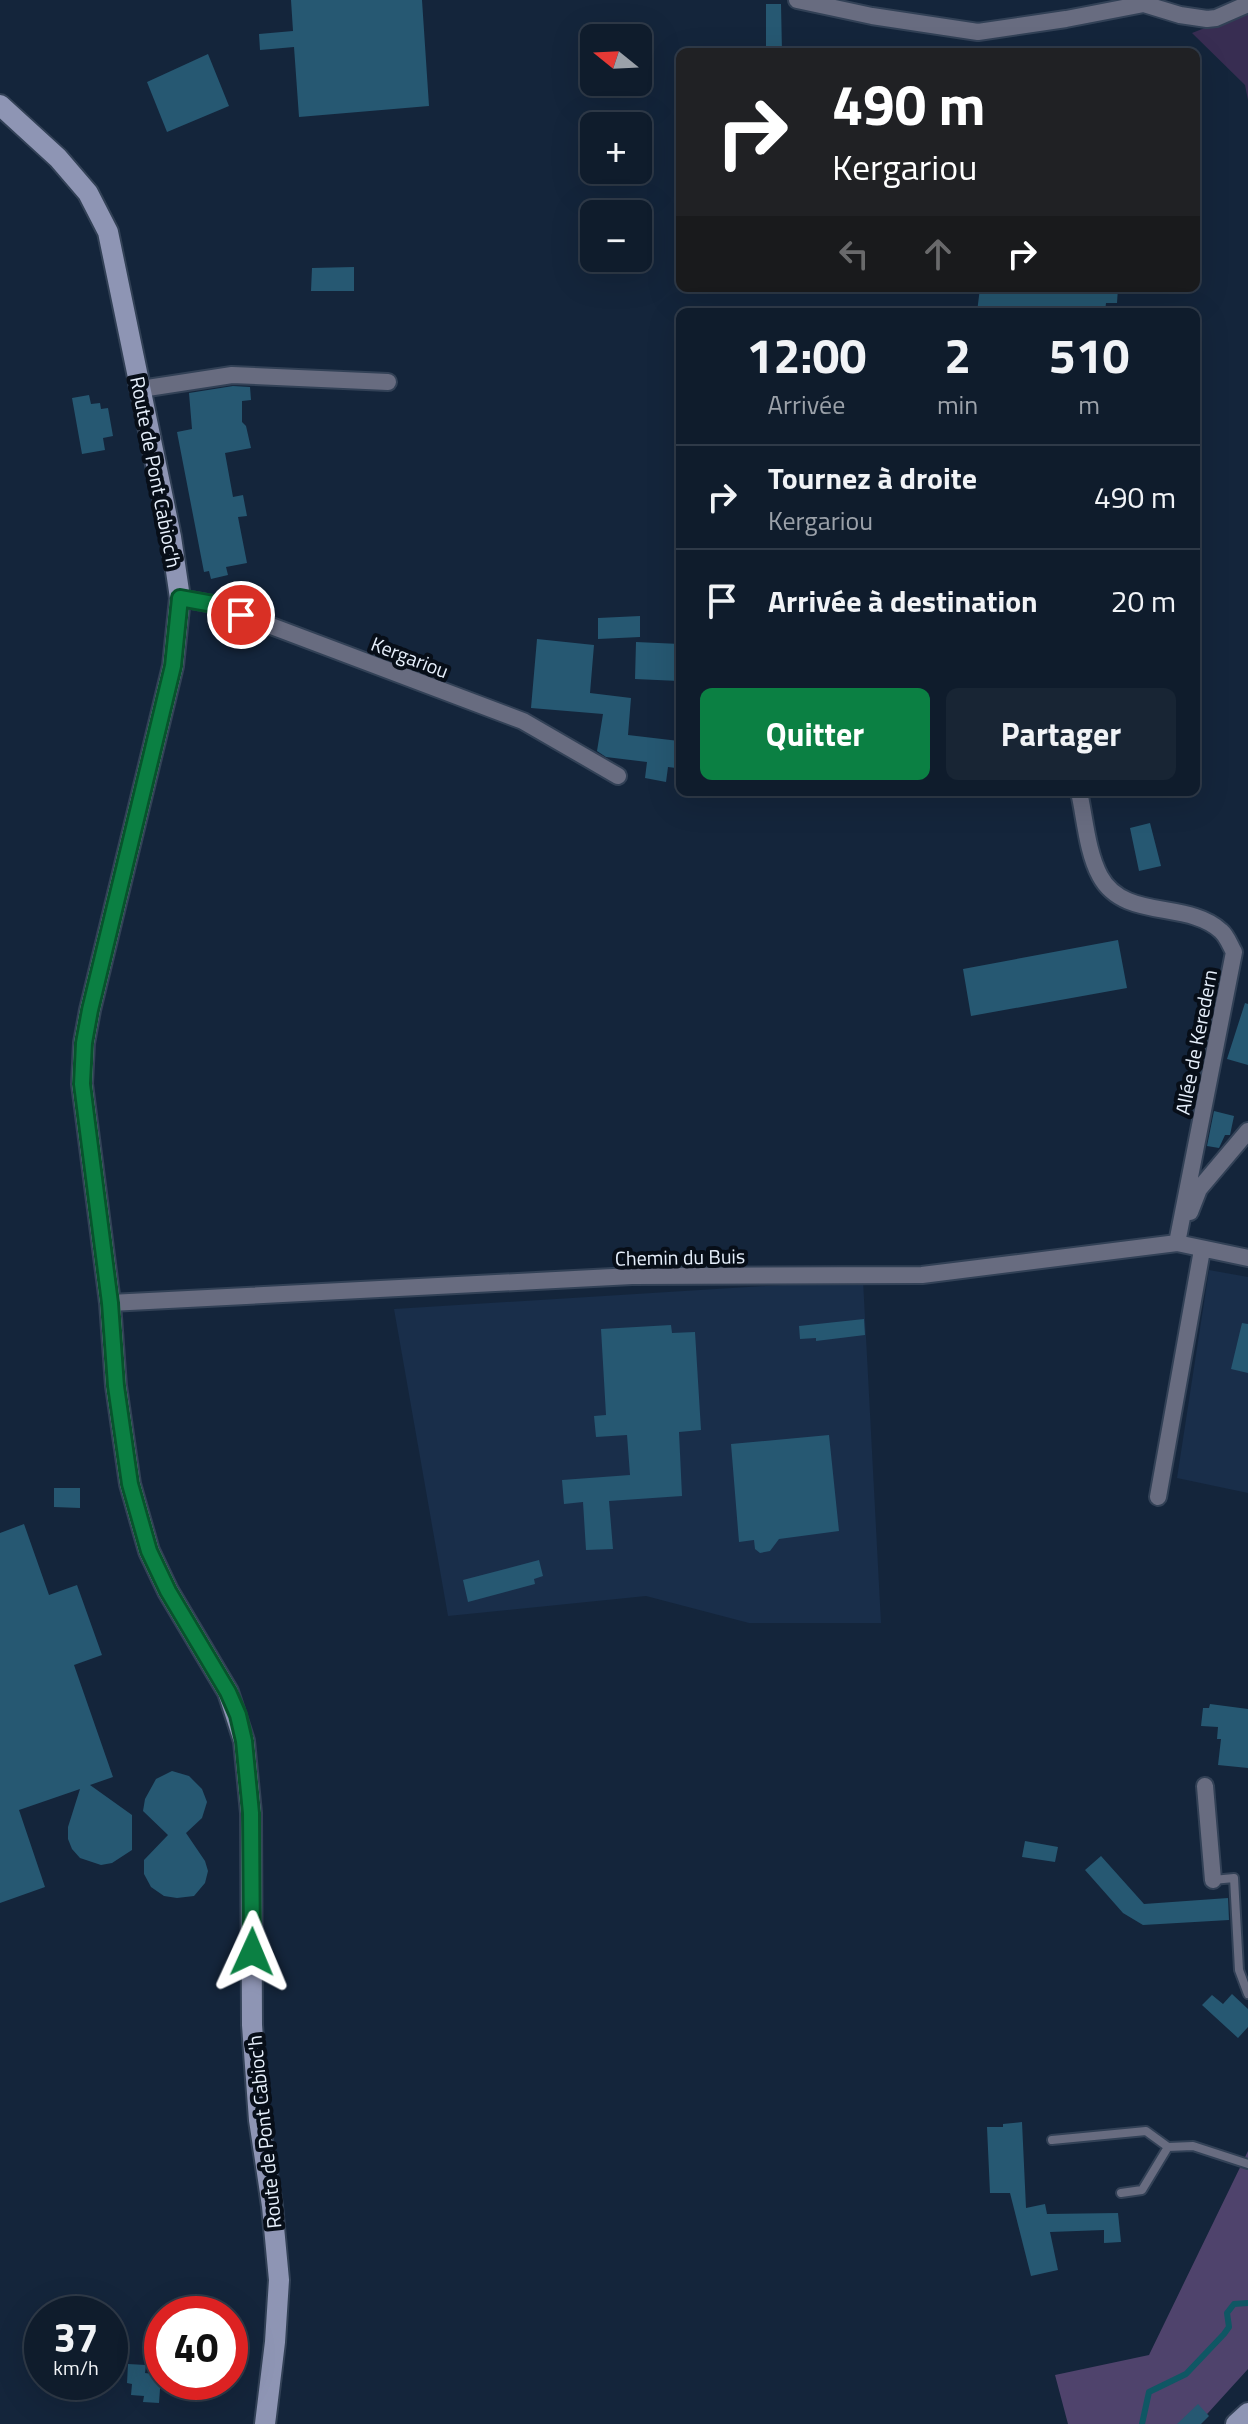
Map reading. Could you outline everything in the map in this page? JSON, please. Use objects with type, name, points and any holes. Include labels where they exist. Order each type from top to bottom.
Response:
[{"type":"street","points":[[797,0],[872,16],[978,32],[1144,4],[1207,19],[1248,4]]},
{"type":"street","name":"Route de Pont Cabioc'h","points":[[0,105],[58,158],[88,193],[108,232],[171,537],[180,598],[173,666],[114,905],[84,1043],[82,1084],[130,1484],[149,1551],[168,1591],[228,1692],[244,1741],[251,1813],[252,2025],[259,2120],[279,2280],[265,2424]]},
{"type":"street","points":[[141,389],[232,375],[388,382]]},
{"type":"street","name":"Kergariou","points":[[180,598],[213,604],[523,721],[618,776]]},
{"type":"street","name":"Allée de Keredern","points":[[1080,796],[1096,866],[1101,879],[1111,890],[1142,906],[1202,919],[1223,932],[1234,952],[1177,1243]]},
{"type":"street","points":[[1177,1243],[1199,1189],[1248,1131]]},
{"type":"street","name":"Chemin du Buis","points":[[110,1303],[632,1276],[922,1275],[1177,1243],[1248,1258]]},
{"type":"street","points":[[1158,1497],[1202,1250]]},
{"type":"street","points":[[1205,1786],[1209,1880]]},
{"type":"street","points":[[1236,2424],[1248,2413]]},
{"type":"lane","points":[[1209,1880],[1234,1878],[1239,1970],[1248,1994]]},
{"type":"lane","points":[[1052,2140],[1146,2131],[1168,2147],[1193,2146],[1248,2164]]},
{"type":"lane","points":[[1121,2193],[1142,2190],[1168,2147]]},
{"type":"shaded area","points":[[1248,11],[1248,100],[1245,85],[1192,33]]},
{"type":"shaded area","points":[[1209,1270],[1248,1277],[1248,1493],[1177,1478]]},
{"type":"shaded area","points":[[863,1280],[881,1623],[749,1623],[646,1596],[448,1616],[394,1309]]},
{"type":"shaded area","points":[[1248,2151],[1248,2369],[1198,2424],[1068,2424],[1055,2375],[1149,2355]]},
{"type":"building","points":[[291,0],[422,0],[429,106],[299,117],[294,47],[260,50],[259,34],[293,31]]},
{"type":"building","points":[[766,4],[781,4],[782,48],[766,48]]},
{"type":"building","points":[[208,54],[229,106],[167,132],[147,82]]},
{"type":"building","points":[[354,267],[354,291],[311,291],[312,268]]},
{"type":"building","points":[[980,292],[1118,292],[1117,303],[1106,303],[1105,308],[978,308]]},
{"type":"building","points":[[233,386],[250,387],[251,400],[242,401],[242,422],[246,426],[251,448],[225,453],[233,497],[243,495],[247,516],[238,517],[247,563],[226,567],[228,575],[211,579],[209,571],[204,572],[177,432],[192,429],[189,393]]},
{"type":"building","points":[[89,395],[91,404],[100,403],[101,409],[108,408],[113,436],[103,438],[105,450],[82,454],[72,398]]},
{"type":"building","points":[[640,616],[640,637],[598,639],[598,618]]},
{"type":"building","points":[[537,639],[594,645],[590,693],[631,698],[628,735],[676,741],[676,768],[668,767],[666,782],[645,778],[647,762],[606,757],[597,751],[603,714],[531,708]]},
{"type":"building","points":[[636,642],[676,644],[676,681],[635,679]]},
{"type":"building","points":[[1150,823],[1161,866],[1139,871],[1130,828]]},
{"type":"building","points":[[1118,940],[1127,988],[971,1016],[963,969]]},
{"type":"building","points":[[1245,1003],[1248,1004],[1248,1065],[1227,1059]]},
{"type":"building","points":[[1214,1111],[1234,1116],[1230,1135],[1225,1135],[1219,1148],[1207,1146]]},
{"type":"building","points":[[864,1319],[865,1335],[816,1341],[816,1338],[800,1339],[799,1326]]},
{"type":"building","points":[[1242,1323],[1248,1324],[1248,1373],[1231,1369]]},
{"type":"building","points":[[671,1325],[672,1333],[695,1332],[701,1430],[679,1432],[682,1496],[609,1501],[613,1549],[586,1550],[583,1502],[564,1504],[562,1480],[630,1475],[627,1435],[596,1437],[594,1416],[606,1415],[601,1329]]},
{"type":"building","points":[[829,1435],[839,1531],[779,1539],[770,1551],[760,1553],[755,1549],[754,1540],[739,1542],[731,1444]]},
{"type":"building","points":[[54,1488],[80,1488],[80,1508],[54,1507]]},
{"type":"building","points":[[24,1524],[49,1595],[77,1585],[102,1655],[74,1665],[113,1777],[90,1785],[132,1815],[132,1850],[112,1863],[101,1865],[80,1858],[72,1849],[68,1827],[80,1789],[19,1810],[45,1887],[0,1903],[0,1533]]},
{"type":"building","points":[[539,1560],[543,1576],[534,1579],[535,1584],[468,1602],[463,1580]]},
{"type":"building","points":[[1210,1704],[1248,1709],[1248,1768],[1218,1765],[1221,1739],[1217,1739],[1218,1727],[1201,1726],[1203,1708],[1209,1708]]},
{"type":"building","points":[[172,1771],[189,1776],[202,1789],[207,1802],[202,1818],[186,1833],[205,1861],[208,1871],[205,1883],[194,1896],[177,1898],[164,1896],[151,1887],[144,1874],[144,1860],[168,1835],[143,1811],[145,1799],[156,1779]]},
{"type":"building","points":[[1025,1841],[1058,1847],[1055,1862],[1022,1857]]},
{"type":"building","points":[[1101,1856],[1144,1904],[1228,1898],[1229,1920],[1143,1925],[1123,1913],[1085,1870]]},
{"type":"building","points":[[1232,1994],[1248,2009],[1248,2027],[1238,2038],[1202,2005],[1212,1995],[1223,2004]]},
{"type":"building","points":[[1022,2122],[1026,2208],[1045,2204],[1047,2214],[1118,2213],[1121,2242],[1104,2243],[1104,2230],[1050,2232],[1058,2270],[1031,2276],[1010,2193],[990,2193],[987,2127]]},
{"type":"building","points":[[128,2364],[144,2365],[144,2396],[131,2395],[132,2384],[128,2383]]},
{"type":"building","points":[[144,2396],[144,2400],[159,2400],[159,2403],[143,2402]]},
{"type":"building","points":[[1198,2404],[1209,2416],[1201,2424],[1177,2424]]},
{"type":"waterway","points":[[1142,2424],[1149,2392],[1186,2374],[1229,2327],[1227,2313],[1234,2304],[1248,2303]]},
{"type":"route","points":[[241,615],[213,604],[180,598],[173,666],[90,1010],[84,1043],[82,1084],[130,1484],[149,1551],[168,1591],[228,1692],[244,1741],[251,1813],[252,1952]]}]
